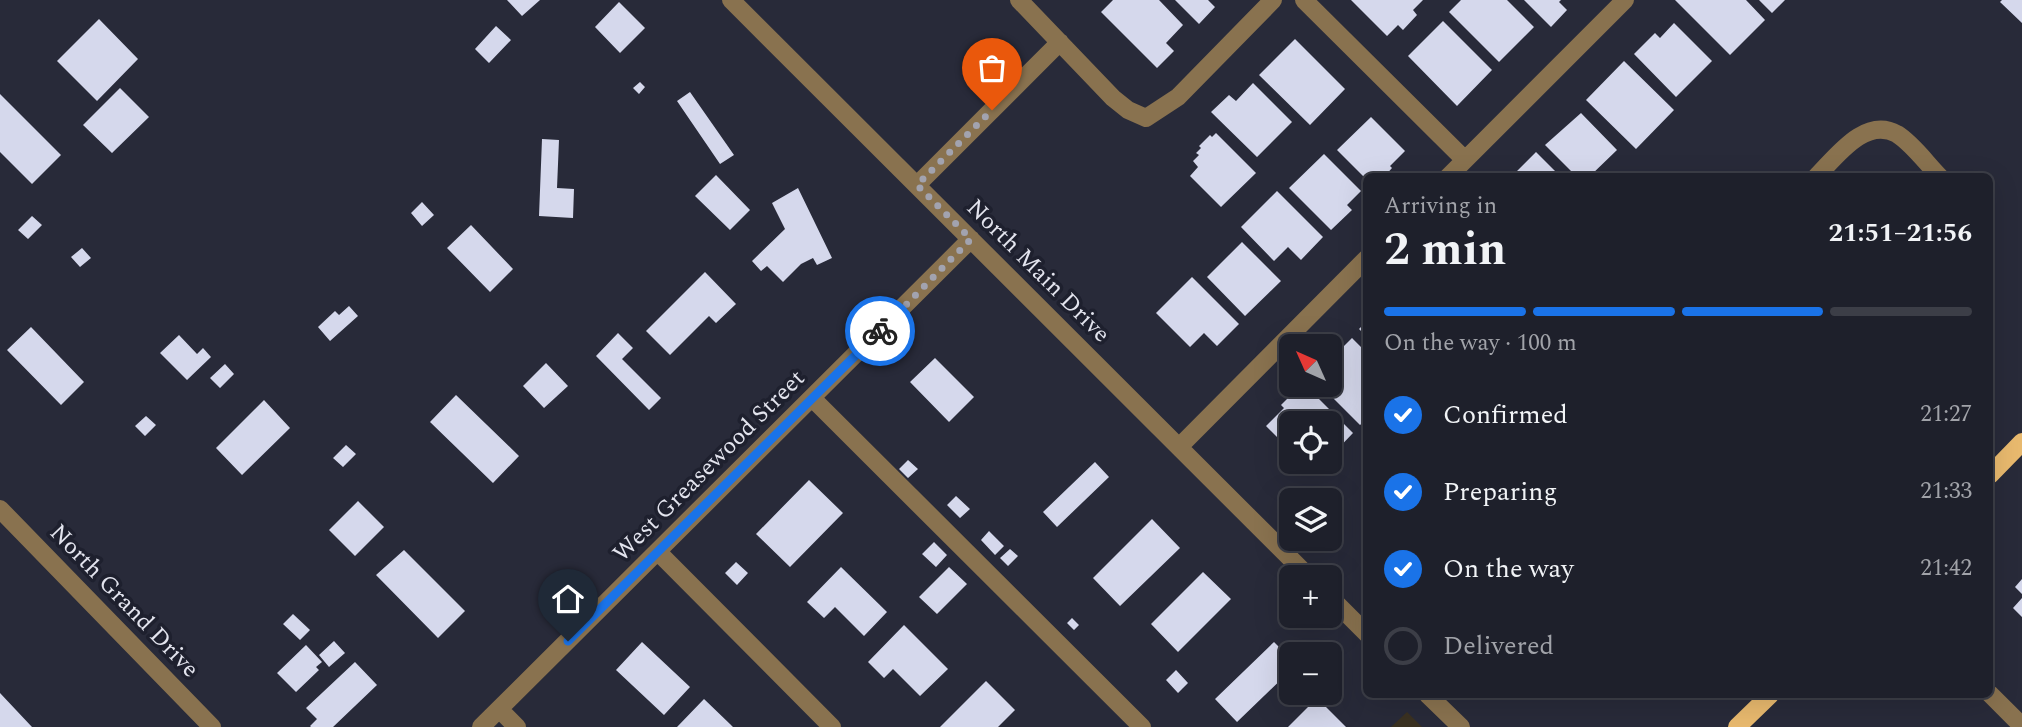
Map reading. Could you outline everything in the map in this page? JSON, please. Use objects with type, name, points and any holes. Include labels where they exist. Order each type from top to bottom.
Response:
[{"type":"main road","points":[[1993,472],[2022,442]]},
{"type":"main road","points":[[1737,727],[1767,698]]},
{"type":"street","name":"North Main Drive","points":[[731,0],[1297,565]]},
{"type":"street","points":[[1019,0],[1113,98],[1128,110],[1146,118],[1178,97],[1273,0]]},
{"type":"street","points":[[1304,0],[1465,160]]},
{"type":"street","points":[[1452,173],[1625,0]]},
{"type":"street","points":[[917,185],[1059,42]]},
{"type":"street","points":[[1820,173],[1852,141],[1869,130],[1886,130],[1898,135],[1936,173]]},
{"type":"street","name":"West Greasewood Street","points":[[481,727],[971,239]]},
{"type":"street","points":[[1179,447],[1363,262]]},
{"type":"street","points":[[812,398],[1142,727]]},
{"type":"street","name":"North Grand Drive","points":[[0,509],[212,727]]},
{"type":"street","points":[[658,552],[832,727]]},
{"type":"street","points":[[1342,609],[1363,630]]},
{"type":"street","points":[[1993,697],[2022,726]]},
{"type":"street","points":[[1431,698],[1461,727]]},
{"type":"street","points":[[499,709],[517,727]]},
{"type":"shaded area","points":[[1407,712],[1422,727],[1391,727]]},
{"type":"building","points":[[507,0],[540,0],[522,16]]},
{"type":"building","points":[[1113,0],[1159,0],[1183,25],[1166,43],[1174,51],[1157,68],[1101,12]]},
{"type":"building","points":[[1175,0],[1208,0],[1215,7],[1199,24]]},
{"type":"building","points":[[1351,0],[1423,0],[1413,10],[1417,15],[1403,30],[1398,25],[1387,36]]},
{"type":"building","points":[[1461,0],[1507,0],[1534,27],[1499,62],[1449,12]]},
{"type":"building","points":[[1524,0],[1561,0],[1559,2],[1567,10],[1551,27]]},
{"type":"building","points":[[1675,0],[1746,0],[1765,20],[1730,55]]},
{"type":"building","points":[[1759,0],[1785,0],[1772,13]]},
{"type":"building","points":[[2022,0],[2022,23],[2000,2]]},
{"type":"building","points":[[619,2],[645,28],[620,53],[595,27]]},
{"type":"building","points":[[99,19],[138,59],[97,101],[57,61]]},
{"type":"building","points":[[1443,21],[1492,70],[1457,106],[1408,56]]},
{"type":"building","points":[[1674,23],[1712,61],[1676,97],[1634,54],[1655,33],[1660,38]]},
{"type":"building","points":[[496,26],[511,40],[489,63],[475,49]]},
{"type":"building","points":[[1295,39],[1345,89],[1310,125],[1259,75]]},
{"type":"building","points":[[1624,61],[1674,110],[1636,149],[1586,100]]},
{"type":"building","points":[[640,82],[645,87],[639,94],[633,88]]},
{"type":"building","points":[[1253,83],[1292,122],[1257,157],[1211,112],[1229,95],[1236,101]]},
{"type":"building","points":[[120,88],[149,117],[112,153],[83,125]]},
{"type":"building","points":[[690,92],[734,155],[720,164],[677,101]]},
{"type":"building","points":[[0,94],[61,155],[32,184],[0,152]]},
{"type":"building","points":[[1581,113],[1617,150],[1593,173],[1573,173],[1545,145]]},
{"type":"building","points":[[1371,117],[1405,151],[1390,166],[1392,168],[1388,173],[1363,173],[1363,176],[1337,150]]},
{"type":"building","points":[[1216,133],[1256,173],[1221,207],[1190,176],[1198,167],[1193,161],[1199,155],[1196,153],[1201,148],[1199,146]]},
{"type":"building","points":[[542,139],[559,140],[557,188],[574,189],[573,218],[539,216]]},
{"type":"building","points":[[1536,152],[1557,173],[1515,173]]},
{"type":"building","points":[[1324,154],[1361,191],[1347,205],[1352,210],[1331,230],[1289,188]]},
{"type":"building","points":[[716,175],[750,210],[730,230],[695,196]]},
{"type":"building","points":[[798,188],[832,258],[817,265],[813,258],[801,264],[783,282],[767,266],[761,271],[752,261],[785,229],[772,203]]},
{"type":"building","points":[[1277,191],[1323,237],[1301,260],[1288,247],[1274,261],[1241,227]]},
{"type":"building","points":[[422,202],[434,215],[422,226],[411,213]]},
{"type":"building","points":[[32,216],[42,225],[28,239],[18,230]]},
{"type":"building","points":[[471,225],[513,269],[490,292],[447,248]]},
{"type":"building","points":[[1242,242],[1281,281],[1245,316],[1207,277]]},
{"type":"building","points":[[82,248],[91,258],[80,267],[71,257]]},
{"type":"building","points":[[705,272],[736,304],[716,323],[709,316],[670,355],[646,331]]},
{"type":"building","points":[[1192,277],[1239,324],[1217,346],[1204,333],[1190,347],[1156,313]]},
{"type":"building","points":[[349,306],[358,316],[330,341],[318,327],[335,311],[339,315]]},
{"type":"building","points":[[31,327],[84,382],[61,405],[7,350]]},
{"type":"building","points":[[618,333],[633,348],[622,359],[661,398],[649,410],[596,356]]},
{"type":"building","points":[[179,335],[197,354],[203,348],[211,357],[187,380],[160,353]]},
{"type":"building","points":[[1352,338],[1363,349],[1363,422],[1360,425],[1332,397],[1342,397],[1342,348]]},
{"type":"building","points":[[935,358],[974,397],[949,422],[910,382]]},
{"type":"building","points":[[546,363],[568,386],[544,408],[523,386]]},
{"type":"building","points":[[225,364],[234,374],[220,388],[210,378]]},
{"type":"building","points":[[456,395],[519,456],[493,483],[430,422]]},
{"type":"building","points":[[1289,397],[1317,397],[1331,411],[1281,411],[1284,408],[1281,405]]},
{"type":"building","points":[[264,400],[290,428],[242,475],[216,448]]},
{"type":"building","points":[[1279,413],[1279,439],[1266,426]]},
{"type":"building","points":[[146,416],[156,425],[145,436],[135,426]]},
{"type":"building","points":[[1342,422],[1353,433],[1342,444]]},
{"type":"building","points":[[346,445],[356,454],[343,467],[333,458]]},
{"type":"building","points":[[908,460],[918,469],[908,478],[899,469]]},
{"type":"building","points":[[1095,462],[1109,477],[1057,527],[1043,512]]},
{"type":"building","points":[[809,480],[843,513],[790,567],[756,534]]},
{"type":"building","points":[[956,496],[970,509],[960,518],[947,505]]},
{"type":"building","points":[[358,501],[384,527],[355,556],[329,530]]},
{"type":"building","points":[[1152,519],[1180,548],[1120,606],[1093,578]]},
{"type":"building","points":[[989,531],[1004,546],[995,555],[981,540]]},
{"type":"building","points":[[934,542],[947,555],[936,567],[922,554]]},
{"type":"building","points":[[1010,549],[1018,556],[1008,566],[1000,558]]},
{"type":"building","points":[[404,550],[465,611],[438,638],[376,575]]},
{"type":"building","points":[[736,562],[748,573],[737,585],[725,573]]},
{"type":"building","points":[[841,567],[887,612],[864,636],[835,607],[824,618],[807,602]]},
{"type":"building","points":[[949,567],[967,584],[937,614],[919,597]]},
{"type":"building","points":[[1203,572],[1231,599],[1178,652],[1151,624]]},
{"type":"building","points":[[2022,579],[2022,594],[2015,587]]},
{"type":"building","points":[[2022,598],[2022,617],[2013,608]]},
{"type":"building","points":[[293,614],[310,630],[300,640],[283,624]]},
{"type":"building","points":[[1072,618],[1079,625],[1074,630],[1067,623]]},
{"type":"building","points":[[904,625],[948,669],[920,696],[893,669],[884,678],[868,662]]},
{"type":"building","points":[[334,641],[345,653],[329,667],[319,655]]},
{"type":"building","points":[[642,642],[690,687],[664,715],[616,670]]},
{"type":"building","points":[[1274,642],[1279,647],[1279,682],[1237,722],[1215,699]]},
{"type":"building","points":[[306,645],[322,662],[316,667],[319,670],[296,692],[277,673]]},
{"type":"building","points":[[355,662],[377,685],[333,727],[311,727],[317,719],[306,708]]},
{"type":"building","points":[[1176,670],[1188,683],[1178,693],[1166,680]]},
{"type":"building","points":[[986,681],[1015,710],[998,727],[940,727]]},
{"type":"building","points":[[0,693],[32,727],[0,727]]},
{"type":"building","points":[[704,699],[730,724],[733,727],[677,727]]},
{"type":"building","points":[[1310,705],[1324,705],[1346,727],[1288,727]]},
{"type":"way so far","points":[[880,331],[971,239],[917,185],[992,110]]},
{"type":"route","points":[[568,641],[880,331]]}]
